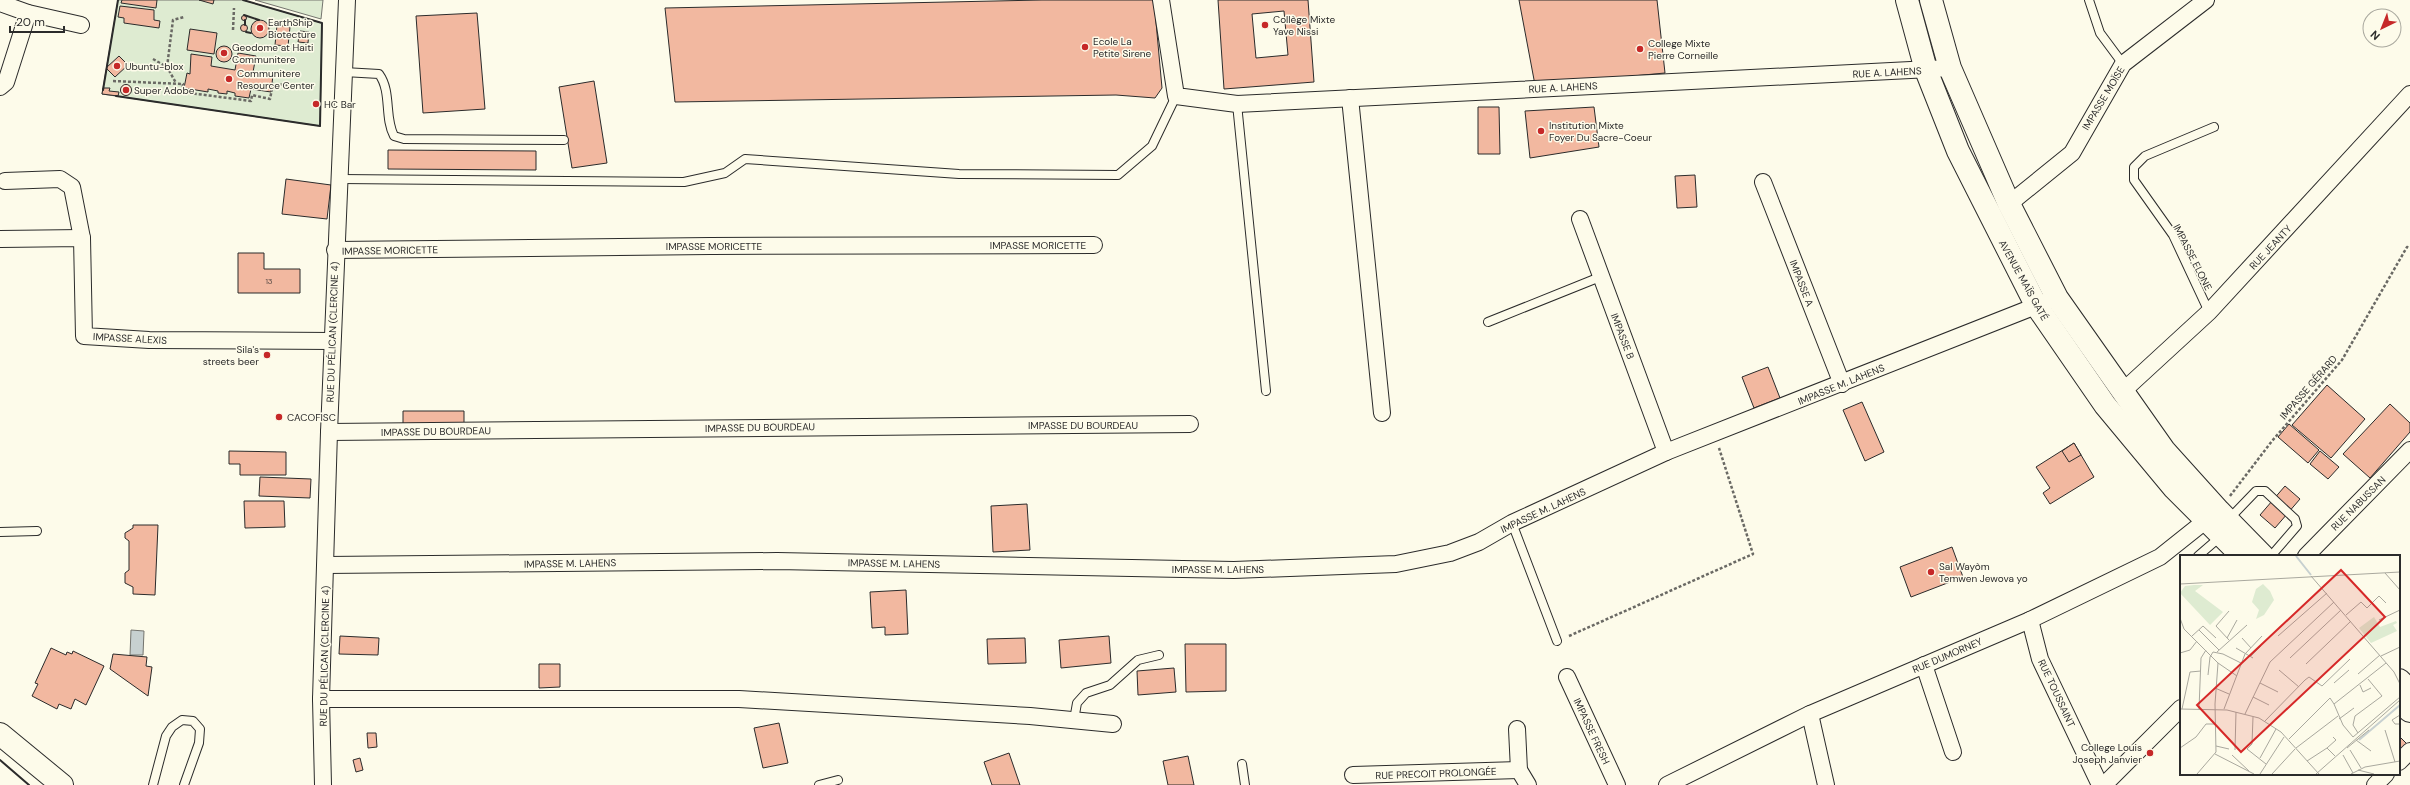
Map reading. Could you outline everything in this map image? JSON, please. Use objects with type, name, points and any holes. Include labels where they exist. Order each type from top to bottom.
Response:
[{"type":"main road","name":"AVENUE MAÏS GATÉ","points":[[1906,0],[1926,70],[1958,151],[2036,306],[2105,405],[2174,488],[2262,555]]},
{"type":"main road","name":"AVENUE MAÏS GATÉ","points":[[1930,0],[1950,68],[2008,204],[2057,298],[2122,392],[2219,522],[2241,555]]},
{"type":"main road","points":[[2400,681],[2410,690]]},
{"type":"main road","points":[[2400,702],[2410,711]]},
{"type":"main road","points":[[0,734],[62,785]]},
{"type":"street","name":"RUE DU PÉLICAN (CLERCINE 4)","points":[[323,785],[321,699],[329,432],[335,250],[340,179],[347,0]]},
{"type":"street","points":[[1161,0],[1176,96]]},
{"type":"street","name":"IMPASSE MOÏSE","points":[[2008,204],[2072,153],[2090,118],[2123,64],[2206,0]]},
{"type":"street","points":[[0,3],[28,13],[81,25]]},
{"type":"street","points":[[0,87],[6,82],[28,13]]},
{"type":"street","name":"RUE A. LAHENS","points":[[1176,96],[1237,104],[1950,68]]},
{"type":"street","name":"RUE JEANTY","points":[[2122,392],[2209,312],[2410,94]]},
{"type":"street","points":[[1350,98],[1382,413]]},
{"type":"street","points":[[0,239],[82,238],[72,187],[67,182],[60,179],[5,181]]},
{"type":"street","name":"IMPASSE A","points":[[1763,182],[1842,384]]},
{"type":"street","name":"IMPASSE B","points":[[1580,219],[1600,277],[1666,452]]},
{"type":"street","name":"IMPASSE ALEXIS","points":[[82,238],[84,336],[149,340],[332,340]]},
{"type":"street","name":"IMPASSE MORICETTE","points":[[335,250],[710,246],[1094,245]]},
{"type":"street","name":"IMPASSE M. LAHENS","points":[[326,565],[777,561],[1234,570],[1404,562],[1450,553],[1479,542],[1512,524],[1666,452],[1842,384],[2057,298]]},
{"type":"street","name":"IMPASSE DU BOURDEAU","points":[[329,432],[1190,424]]},
{"type":"street","name":"RUE NABUSSAN","points":[[2307,555],[2407,460]]},
{"type":"street","name":"RUE DUMORNEY","points":[[1667,785],[1810,714],[2030,620],[2160,557],[2219,522]]},
{"type":"street","name":"RUE TOUSSAINT","points":[[2030,620],[2040,659],[2100,785]]},
{"type":"street","points":[[1924,665],[1954,752]]},
{"type":"street","name":"IMPASSE FRESH","points":[[1567,677],[1617,785]]},
{"type":"street","points":[[321,699],[739,699],[1074,720],[1113,724]]},
{"type":"street","points":[[2104,785],[2180,709]]},
{"type":"street","points":[[1810,714],[1826,785]]},
{"type":"street","points":[[1517,729],[1519,770],[1528,785]]},
{"type":"street","points":[[2400,761],[2410,751]]},
{"type":"street","name":"RUE PRECOIT PROLONGÉE","points":[[1353,775],[1519,770]]},
{"type":"street","points":[[2375,785],[2385,775]]},
{"type":"lane","points":[[2089,0],[2100,33],[2123,64]]},
{"type":"lane","points":[[344,72],[379,74],[386,83],[390,128],[394,136],[404,139],[564,140]]},
{"type":"lane","points":[[340,179],[684,182],[725,173],[745,160],[959,174],[1118,175],[1152,146],[1176,96]]},
{"type":"lane","points":[[1237,104],[1266,391]]},
{"type":"lane","name":"IMPASSE ELONE","points":[[2209,312],[2173,235],[2134,180],[2134,167],[2146,156],[2214,127]]},
{"type":"lane","points":[[1488,322],[1600,277]]},
{"type":"lane","points":[[2199,555],[2219,522],[2256,491],[2264,491],[2295,520],[2297,526],[2272,555]]},
{"type":"lane","points":[[1512,524],[1557,641]]},
{"type":"lane","points":[[0,532],[37,531]]},
{"type":"lane","points":[[1074,720],[1075,709],[1080,697],[1086,693],[1110,685],[1138,660],[1159,655]]},
{"type":"lane","points":[[153,785],[166,736],[182,720],[193,721],[200,729],[198,748],[184,785]]},
{"type":"lane","points":[[1242,764],[1245,785]]},
{"type":"lane","points":[[819,785],[838,780]]},
{"type":"path","points":[[233,30],[234,8]]},
{"type":"path","points":[[167,67],[173,20],[184,17]]},
{"type":"path","points":[[152,59],[167,67],[176,83]]},
{"type":"path","points":[[113,81],[183,84],[182,92],[251,101],[252,95],[270,99],[273,84],[299,86]]},
{"type":"path","name":"IMPASSE GÉRARD","points":[[2219,522],[2272,441],[2342,360],[2407,247],[2410,248]]},
{"type":"path","points":[[1557,641],[1753,554],[1715,434]]},
{"type":"green space","points":[[118,0],[243,0],[322,23],[320,126],[102,94]]},
{"type":"green space","points":[[255,0],[323,0],[321,19]]},
{"type":"shaded area","points":[[131,630],[144,631],[143,655],[130,655]]},
{"type":"building","points":[[122,0],[157,0],[156,8],[121,3]]},
{"type":"building","points":[[199,0],[214,0],[213,4]]},
{"type":"building","points":[[1042,0],[1154,0],[1162,88],[1155,98],[1116,95],[675,102],[665,8]]},
{"type":"building","points":[[1218,0],[1308,0],[1314,82],[1224,89]],"holes":[[[1284,11],[1288,55],[1256,58],[1252,14]]]},
{"type":"building","points":[[1519,0],[1657,0],[1665,73],[1535,85]]},
{"type":"building","points":[[120,6],[154,10],[154,20],[160,21],[159,28],[124,23],[124,18],[118,17]]},
{"type":"building","points":[[477,13],[485,109],[423,113],[416,16]]},
{"type":"building","name":"EarthShip Biotecture","points":[[242,16],[246,16],[246,20],[242,20]]},
{"type":"building","name":"EarthShip Biotecture","points":[[256,20],[264,20],[269,25],[267,36],[264,38],[256,38],[251,33],[251,25]]},
{"type":"building","points":[[244,24],[247,25],[247,31],[244,32],[241,31],[240,28],[241,25]]},
{"type":"building","points":[[277,25],[290,27],[288,46],[275,45]]},
{"type":"building","points":[[190,29],[217,33],[214,54],[187,50]]},
{"type":"building","points":[[300,31],[309,32],[308,43],[298,42]]},
{"type":"building","name":"Geodome at Haiti Communitere","points":[[224,46],[231,51],[232,54],[227,61],[224,62],[217,57],[216,54],[221,47]]},
{"type":"building","name":"Communitere Resource Center","points":[[238,53],[256,56],[253,72],[273,75],[271,92],[251,89],[249,98],[235,96],[235,93],[227,91],[227,94],[218,93],[218,91],[208,89],[208,92],[184,88],[187,73],[190,74],[191,54],[212,57],[211,66],[235,70]]},
{"type":"building","name":"Ubuntu-blox","points":[[119,56],[128,65],[115,77],[106,68]]},
{"type":"building","points":[[594,81],[607,163],[572,168],[559,87]]},
{"type":"building","name":"Super Adobe","points":[[124,85],[128,85],[130,86],[130,94],[124,95],[121,92],[121,88]]},
{"type":"building","points":[[103,88],[110,88],[109,91],[119,92],[118,96],[102,94]]},
{"type":"building","points":[[1478,107],[1499,107],[1500,154],[1478,154]]},
{"type":"building","points":[[1594,107],[1599,147],[1530,158],[1525,111]]},
{"type":"building","points":[[388,150],[536,151],[536,170],[388,169]]},
{"type":"building","points":[[1695,175],[1697,207],[1677,208],[1675,176]]},
{"type":"building","points":[[286,179],[331,185],[327,219],[282,214]]},
{"type":"building","points":[[238,253],[264,253],[264,269],[300,269],[300,293],[238,293]]},
{"type":"building","points":[[1768,367],[1780,398],[1754,408],[1742,377]]},
{"type":"building","points":[[2327,385],[2365,419],[2331,458],[2292,425]]},
{"type":"building","points":[[1862,402],[1884,452],[1865,461],[1843,410]]},
{"type":"building","points":[[2390,404],[2410,423],[2410,432],[2370,478],[2343,454]]},
{"type":"building","points":[[403,411],[464,411],[464,423],[403,424]]},
{"type":"building","points":[[2289,424],[2319,450],[2308,463],[2278,437]]},
{"type":"building","points":[[2074,443],[2094,477],[2050,504],[2043,493],[2050,488],[2036,467]]},
{"type":"building","points":[[2074,443],[2081,455],[2069,462],[2062,451]]},
{"type":"building","points":[[229,451],[286,452],[286,475],[240,475],[240,464],[229,464]]},
{"type":"building","points":[[2320,451],[2339,467],[2328,479],[2310,464]]},
{"type":"building","points":[[260,477],[311,479],[310,498],[259,496]]},
{"type":"building","points":[[2285,486],[2300,499],[2275,528],[2260,515]]},
{"type":"building","points":[[244,501],[284,501],[285,527],[245,528]]},
{"type":"building","points":[[1027,504],[1030,550],[993,552],[991,506]]},
{"type":"building","points":[[133,525],[158,525],[155,595],[133,594],[133,587],[125,583],[125,573],[129,570],[129,541],[125,538],[125,533],[133,528]]},
{"type":"building","name":"Sal Wayòm Temwen Jewova yo","points":[[1952,547],[1963,577],[1911,597],[1900,567]]},
{"type":"building","points":[[906,590],[908,634],[885,635],[885,627],[872,628],[870,592]]},
{"type":"building","points":[[340,636],[379,638],[378,655],[339,654]]},
{"type":"building","points":[[1109,636],[1111,663],[1061,668],[1059,640]]},
{"type":"building","points":[[1025,638],[1026,663],[988,664],[987,639]]},
{"type":"building","points":[[1185,644],[1226,644],[1226,691],[1186,692]]},
{"type":"building","points":[[51,648],[66,655],[67,652],[72,654],[73,651],[104,666],[86,705],[75,699],[71,709],[59,704],[57,709],[32,696],[38,684],[35,683]]},
{"type":"building","points":[[113,654],[147,657],[146,666],[152,667],[148,696],[110,669]]},
{"type":"building","points":[[539,664],[560,664],[560,687],[539,688]]},
{"type":"building","points":[[1174,668],[1176,692],[1138,695],[1137,671]]},
{"type":"building","points":[[779,723],[788,763],[763,768],[754,728]]},
{"type":"building","points":[[367,733],[376,733],[377,747],[368,748]]},
{"type":"building","points":[[2400,737],[2408,745],[2400,753]]},
{"type":"building","points":[[1009,753],[1020,785],[992,785],[984,762]]},
{"type":"building","points":[[1188,756],[1194,785],[1168,785],[1163,761]]},
{"type":"building","points":[[360,758],[363,770],[356,772],[353,760]]},
{"type":"wall","points":[[103,90],[118,0]]},
{"type":"wall","points":[[116,96],[320,126],[322,23],[243,0]]},
{"type":"wall","points":[[244,15],[259,20]]},
{"type":"wall","points":[[245,20],[245,25]]},
{"type":"wall","points":[[246,32],[251,33]]},
{"type":"wall","points":[[0,760],[29,785]]},
{"type":"place","name":"Collège Mixte Yave Nissi","points":[[1265,25]]},
{"type":"place","name":"EarthShip Biotecture","points":[[260,28]]},
{"type":"place","name":"Ecole La Petite Sirene","points":[[1085,47]]},
{"type":"place","name":"College Mixte Pierre Corneille","points":[[1640,49]]},
{"type":"place","name":"Geodome at Haiti Communitere","points":[[224,53]]},
{"type":"place","name":"Ubuntu-blox","points":[[117,66]]},
{"type":"place","name":"Communitere Resource Center","points":[[229,79]]},
{"type":"place","name":"Super Adobe","points":[[126,90]]},
{"type":"place","name":"HC Bar","points":[[316,104]]},
{"type":"place","name":"Institution Mixte Foyer Du Sacre-Coeur","points":[[1541,131]]},
{"type":"place","name":"Sila's streets beer","points":[[267,355]]},
{"type":"place","name":"CACOFISC","points":[[279,417]]},
{"type":"place","name":"Sal Wayòm Temwen Jewova yo","points":[[1931,572]]},
{"type":"place","name":"College Louis Joseph Janvier","points":[[2150,753]]}]
